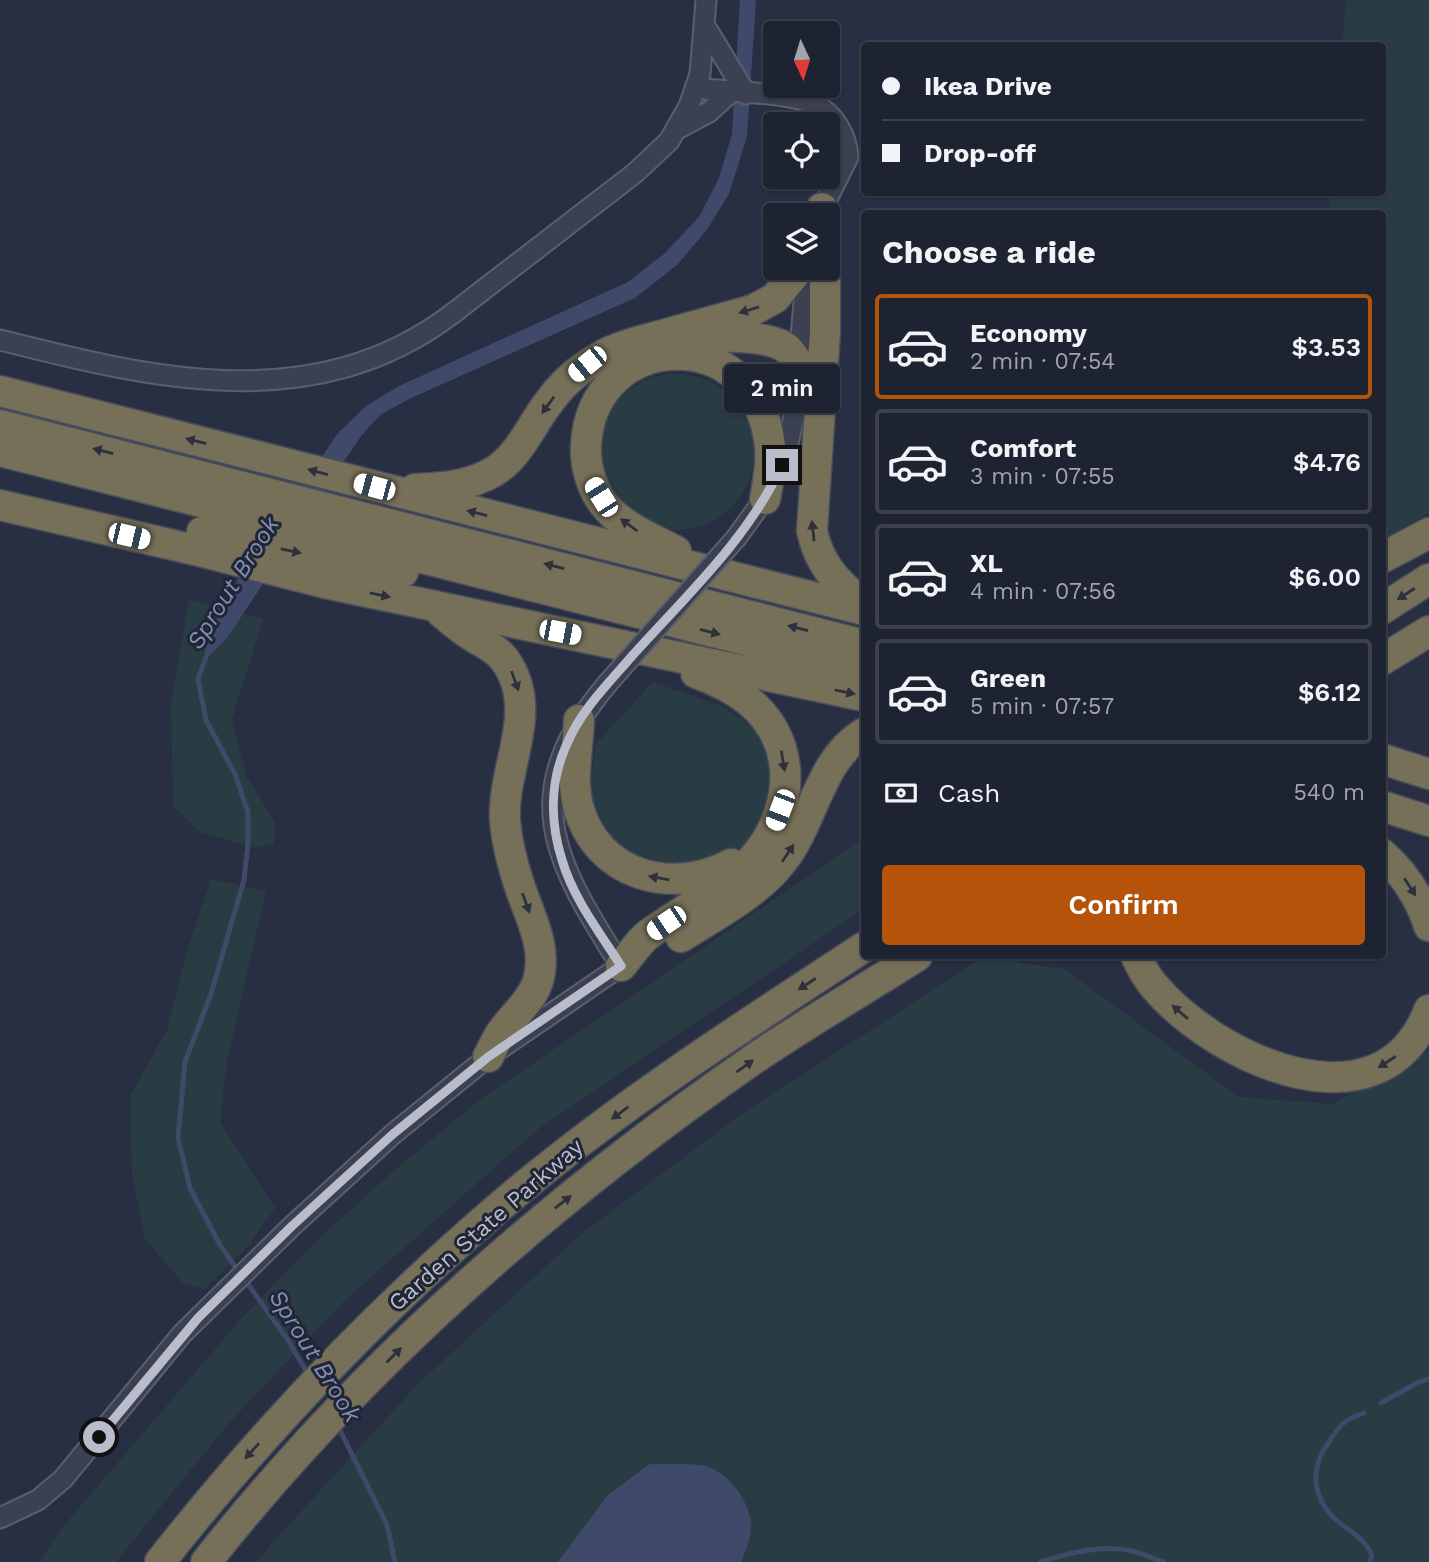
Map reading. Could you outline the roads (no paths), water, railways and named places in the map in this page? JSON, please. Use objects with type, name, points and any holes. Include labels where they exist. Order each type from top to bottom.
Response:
[{"type":"highway","points":[[381,488],[443,488],[470,482],[494,471],[516,451],[565,382],[587,364],[609,351],[768,304],[789,280]]},
{"type":"highway","points":[[825,280],[825,332],[812,531],[816,549],[825,568],[840,585],[861,602]]},
{"type":"highway","points":[[666,334],[776,343],[787,349],[799,365]]},
{"type":"highway","points":[[733,579],[641,533],[608,510],[593,484],[586,452],[587,429],[600,397],[609,385],[634,365],[666,356],[699,357],[729,369],[752,392],[768,430],[771,461],[765,499]]},
{"type":"highway","points":[[0,391],[861,609]]},
{"type":"highway","points":[[0,425],[232,498],[344,550],[435,607],[500,654],[514,676],[520,700],[520,723],[507,784],[505,822],[512,863],[539,937],[541,957],[534,991],[502,1030],[488,1057]]},
{"type":"highway","points":[[0,452],[232,498]]},
{"type":"highway","points":[[0,485],[201,541]]},
{"type":"highway","points":[[0,505],[155,541]]},
{"type":"highway","points":[[0,520],[155,541],[201,541],[344,550],[861,644]]},
{"type":"highway","points":[[1386,556],[1429,533]]},
{"type":"highway","points":[[344,550],[445,580],[490,577],[861,669]]},
{"type":"highway","points":[[1386,606],[1429,579]]},
{"type":"highway","points":[[435,607],[861,695]]},
{"type":"highway","points":[[1386,658],[1429,631]]},
{"type":"highway","points":[[610,642],[729,687],[752,702],[778,740],[785,766],[784,796],[774,827],[766,840],[738,873],[646,936],[621,966]]},
{"type":"highway","points":[[579,720],[574,778],[579,808],[591,835],[609,856],[621,864],[635,872],[664,880],[694,879],[727,867],[766,840]]},
{"type":"highway","points":[[621,966],[656,954],[745,894],[776,869],[792,848],[834,762],[842,751],[861,735]]},
{"type":"highway","points":[[1386,760],[1429,774]]},
{"type":"highway","points":[[1386,781],[1429,794]]},
{"type":"highway","points":[[1386,807],[1429,821]]},
{"type":"highway","points":[[1386,822],[1429,831]]},
{"type":"highway","points":[[1386,858],[1413,890],[1429,926]]},
{"type":"highway","name":"Garden State Parkway","points":[[160,1562],[235,1470],[324,1373],[425,1274],[524,1186],[659,1083],[861,949]]},
{"type":"highway","name":"Garden State Parkway","points":[[206,1562],[262,1493],[318,1431],[480,1273],[547,1214],[752,1060],[912,959]]},
{"type":"highway","points":[[1138,959],[1153,986],[1180,1013],[1218,1040],[1263,1061],[1324,1079],[1358,1076],[1389,1062],[1415,1038],[1429,1010]]},
{"type":"street","points":[[0,340],[62,356],[127,368],[209,380],[247,382],[317,375],[365,362],[415,339],[443,321],[657,154],[677,129],[695,88],[702,60],[706,0]]},
{"type":"street","points":[[705,26],[731,71],[738,93]]},
{"type":"street","points":[[695,88],[813,103],[827,112],[841,132],[848,157],[826,203]]},
{"type":"street","points":[[677,129],[738,93]]},
{"type":"street","points":[[0,1518],[38,1500],[63,1479],[182,1334],[393,1134],[488,1057],[621,966],[574,889],[563,864],[553,805],[555,778],[567,743],[579,720],[608,683],[737,537],[765,499],[782,465],[794,416],[806,280]]},
{"type":"water","points":[[740,0],[756,0],[747,136],[729,194],[706,231],[677,265],[635,298],[409,399],[380,415],[361,436],[227,638],[204,661],[208,624],[338,433],[366,406],[399,386],[628,282],[665,253],[699,217],[719,178],[732,134]]},
{"type":"water","points":[[650,1464],[705,1466],[726,1477],[743,1499],[750,1516],[749,1539],[741,1562],[558,1562],[608,1495]]},
{"type":"waterway","name":"Sprout Brook","points":[[206,657],[198,679],[206,720],[235,774],[248,812],[248,844],[244,880],[211,994],[185,1062],[178,1138],[190,1188],[220,1245],[239,1272]]},
{"type":"waterway","name":"Sprout Brook","points":[[245,1280],[288,1340],[309,1376]]},
{"type":"waterway","points":[[1381,1403],[1429,1379]]},
{"type":"waterway","points":[[1364,1413],[1345,1422],[1337,1430],[1320,1457],[1316,1484],[1327,1510],[1369,1549],[1372,1556],[1370,1562]]},
{"type":"waterway","name":"Sprout Brook","points":[[337,1424],[387,1525],[395,1562]]},
{"type":"waterway","points":[[1041,1562],[1074,1553],[1109,1548],[1136,1552],[1163,1562]]}]
